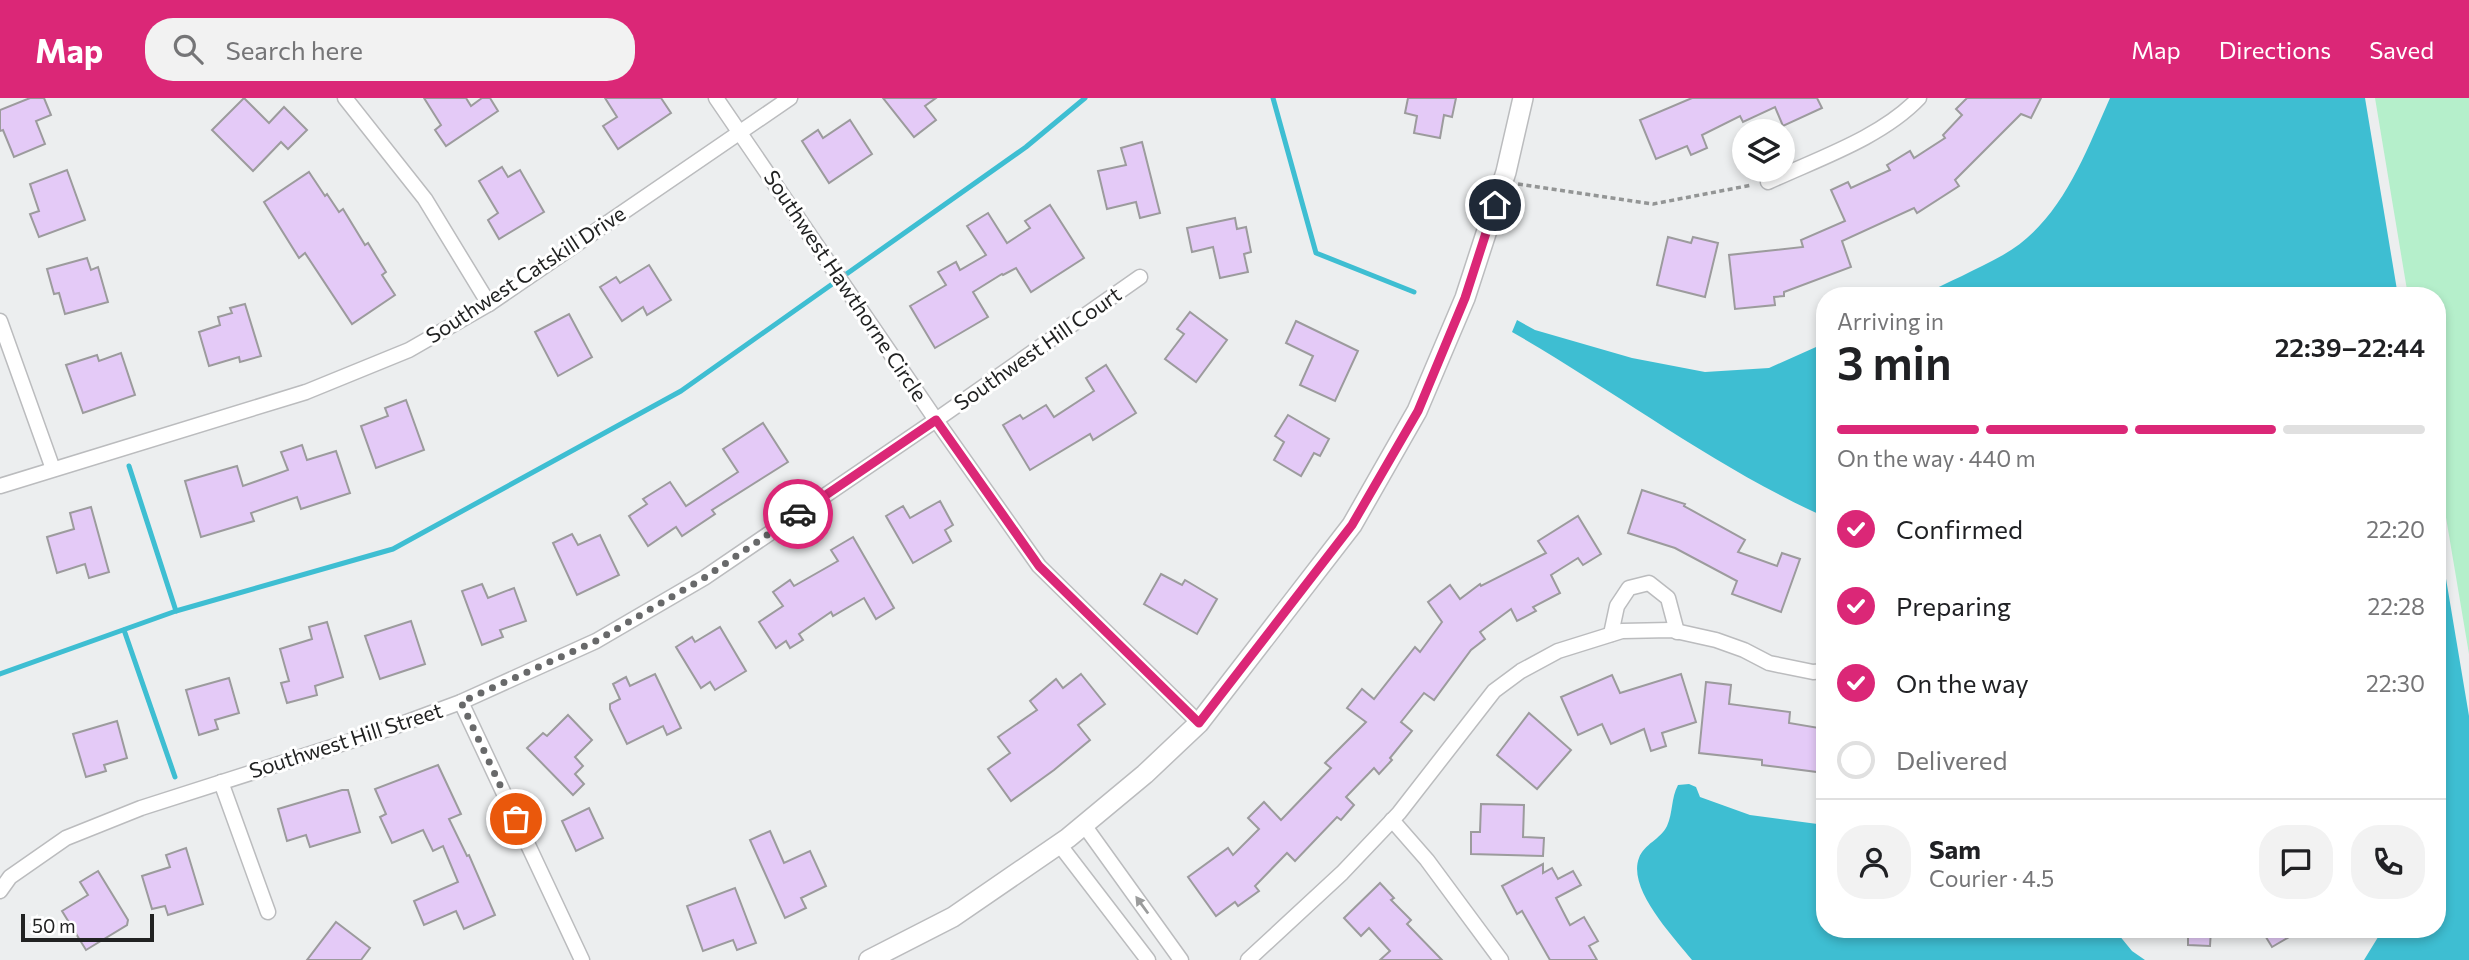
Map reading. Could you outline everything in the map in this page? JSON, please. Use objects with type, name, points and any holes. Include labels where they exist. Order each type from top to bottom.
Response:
[{"type":"street","points":[[345,98],[425,199],[489,304]]},
{"type":"street","name":"Southwest Hawthorne Circle","points":[[716,98],[1039,566],[1199,723]]},
{"type":"street","name":"Southwest Catskill Drive","points":[[0,486],[306,391],[409,350],[489,304],[790,98]]},
{"type":"street","points":[[869,960],[953,917],[1059,844],[1145,774],[1199,723],[1352,525],[1418,411],[1465,298],[1503,182],[1523,98]]},
{"type":"street","points":[[1795,169],[1872,133],[1903,115],[1919,98]]},
{"type":"street","name":"Southwest Hill Court","points":[[936,420],[1140,277]]},
{"type":"street","points":[[0,321],[53,469]]},
{"type":"street","name":"Southwest Hill Street","points":[[0,891],[10,877],[66,838],[141,807],[388,729],[461,702],[596,641],[704,578],[936,420]]},
{"type":"street","points":[[1611,634],[1617,606],[1629,588],[1649,583],[1668,598],[1677,632]]},
{"type":"street","points":[[1248,960],[1342,873],[1392,820],[1494,691],[1521,671],[1558,650],[1622,631],[1677,632],[1716,640],[1769,663],[1816,672]]},
{"type":"street","points":[[461,702],[582,960]]},
{"type":"street","points":[[221,782],[268,912]]},
{"type":"street","points":[[1392,820],[1427,860],[1500,960]]},
{"type":"street","points":[[1084,825],[1181,960]]},
{"type":"street","points":[[1059,844],[1148,960]]},
{"type":"path","points":[[1503,182],[1653,204],[1768,182]]},
{"type":"green space","points":[[2375,98],[2469,98],[2469,654],[2446,517],[2446,287],[2406,287]]},
{"type":"water","points":[[2110,98],[2365,98],[2396,287],[1939,287],[2003,255],[2041,225],[2068,186]]},
{"type":"water","points":[[1517,320],[1535,330],[1632,358],[1705,372],[1769,368],[1816,347],[1816,513],[1705,452],[1512,332]]},
{"type":"water","points":[[2446,579],[2469,716],[2469,960],[2364,960],[2377,938],[2446,938]]},
{"type":"water","points":[[1689,784],[1696,787],[1700,797],[1750,815],[1816,824],[1816,938],[2121,938],[2132,951],[2145,960],[1692,960],[1654,912],[1640,884],[1637,870],[1641,853],[1667,826],[1678,785]]},
{"type":"building","points":[[30,98],[44,98],[51,115],[36,121],[45,144],[14,157],[3,130],[0,131],[0,110]]},
{"type":"building","points":[[244,98],[269,123],[284,107],[307,130],[288,149],[281,142],[253,171],[212,130]]},
{"type":"building","points":[[424,98],[466,98],[471,106],[482,98],[490,98],[498,111],[446,146],[435,130],[441,125]]},
{"type":"building","points":[[605,98],[661,98],[671,113],[618,149],[603,126],[617,117]]},
{"type":"building","points":[[883,98],[936,98],[925,106],[936,120],[914,137]]},
{"type":"building","points":[[1408,98],[1456,98],[1452,117],[1444,115],[1440,138],[1414,133],[1417,116],[1405,113]]},
{"type":"building","points":[[1692,98],[1817,98],[1822,108],[1795,120],[1780,119],[1775,107],[1749,119],[1742,119],[1740,116],[1702,135],[1707,148],[1691,155],[1687,146],[1656,159],[1640,120]]},
{"type":"building","points":[[1967,98],[2041,98],[2031,118],[2021,114],[1955,180],[1959,186],[1917,213],[1914,208],[1842,241],[1851,267],[1784,292],[1784,296],[1774,297],[1775,305],[1735,309],[1729,255],[1803,247],[1801,240],[1845,221],[1831,190],[1848,182],[1851,188],[1890,170],[1887,165],[1910,151],[1914,158],[1945,138],[1943,135],[1962,115],[1956,109]]},
{"type":"building","points":[[850,120],[872,154],[829,183],[802,141],[818,130],[823,138]]},
{"type":"building","points":[[1142,142],[1160,213],[1140,218],[1136,202],[1107,209],[1098,171],[1126,165],[1121,148]]},
{"type":"building","points":[[502,167],[508,177],[520,170],[544,212],[499,239],[488,220],[498,213],[479,181]]},
{"type":"building","points":[[67,170],[85,220],[39,237],[30,214],[39,211],[30,184]]},
{"type":"building","points":[[309,172],[339,212],[343,209],[365,245],[368,243],[386,272],[382,275],[395,295],[352,324],[305,253],[299,258],[264,202]]},
{"type":"building","points":[[1050,205],[1084,258],[1031,292],[1016,268],[1002,274],[973,292],[988,317],[935,348],[910,306],[946,285],[938,272],[956,262],[960,270],[986,255],[967,226],[988,213],[1007,243],[1030,228],[1025,221]]},
{"type":"building","points":[[1235,218],[1237,229],[1246,227],[1251,252],[1244,254],[1248,272],[1220,278],[1213,247],[1192,252],[1187,228]]},
{"type":"building","points":[[1668,237],[1691,243],[1693,237],[1718,243],[1705,297],[1657,285]]},
{"type":"building","points":[[87,258],[91,270],[98,267],[108,302],[65,314],[59,293],[54,294],[47,269]]},
{"type":"building","points":[[649,265],[671,300],[647,315],[643,307],[622,321],[600,287],[616,277],[620,283]]},
{"type":"building","points":[[245,304],[261,356],[240,362],[239,357],[209,366],[199,332],[220,325],[218,317],[232,313],[230,308]]},
{"type":"building","points":[[1190,312],[1227,340],[1196,382],[1165,359],[1184,334],[1177,329]]},
{"type":"building","points":[[569,314],[592,357],[558,376],[535,332]]},
{"type":"building","points":[[1296,321],[1358,351],[1335,401],[1300,385],[1313,356],[1286,343]]},
{"type":"building","points":[[121,353],[135,395],[83,413],[66,365],[97,355],[99,361]]},
{"type":"building","points":[[1106,365],[1136,413],[1093,440],[1090,434],[1030,470],[1003,425],[1020,415],[1023,419],[1046,405],[1054,417],[1094,391],[1086,378]]},
{"type":"building","points":[[406,400],[424,450],[376,468],[361,426],[388,416],[385,408]]},
{"type":"building","points":[[1288,415],[1329,439],[1320,456],[1314,453],[1301,476],[1274,460],[1284,442],[1275,436]]},
{"type":"building","points":[[763,423],[788,462],[712,510],[715,514],[682,536],[676,527],[648,546],[629,516],[647,504],[643,499],[670,482],[686,506],[738,472],[723,449]]},
{"type":"building","points":[[302,445],[307,460],[336,451],[350,493],[301,509],[297,497],[251,513],[254,521],[201,537],[185,481],[237,466],[243,486],[288,470],[281,452]]},
{"type":"building","points":[[1642,490],[1685,504],[1684,506],[1745,540],[1738,552],[1777,566],[1782,553],[1800,559],[1781,612],[1732,594],[1737,581],[1675,548],[1628,533]]},
{"type":"building","points":[[940,501],[953,525],[945,530],[951,541],[913,563],[886,516],[903,506],[910,518]]},
{"type":"building","points":[[91,507],[109,572],[89,578],[85,564],[57,573],[47,537],[74,529],[70,513]]},
{"type":"building","points":[[1578,516],[1601,554],[1583,565],[1578,558],[1551,575],[1560,593],[1533,607],[1536,611],[1517,621],[1511,609],[1480,632],[1485,639],[1471,650],[1434,700],[1424,693],[1401,722],[1412,731],[1379,774],[1374,768],[1346,797],[1354,805],[1341,820],[1337,817],[1295,861],[1287,853],[1255,886],[1259,891],[1238,906],[1235,902],[1216,916],[1188,877],[1228,848],[1233,855],[1259,829],[1248,818],[1264,802],[1281,820],[1331,768],[1325,763],[1366,722],[1347,708],[1362,689],[1374,699],[1415,647],[1420,652],[1442,622],[1428,602],[1450,585],[1460,599],[1480,584],[1481,586],[1546,553],[1538,541]]},
{"type":"building","points":[[572,534],[578,545],[600,535],[619,575],[577,595],[553,543]]},
{"type":"building","points":[[853,537],[894,608],[876,619],[864,598],[833,616],[831,612],[799,634],[803,640],[790,648],[786,641],[776,648],[759,622],[783,606],[773,592],[790,580],[794,586],[838,561],[831,550]]},
{"type":"building","points":[[1161,574],[1182,585],[1185,580],[1217,599],[1197,634],[1144,604]]},
{"type":"building","points":[[482,584],[488,598],[514,588],[526,621],[500,630],[503,637],[482,645],[462,591]]},
{"type":"building","points":[[411,621],[425,664],[380,679],[365,636]]},
{"type":"building","points":[[327,622],[343,677],[315,686],[317,695],[287,703],[281,683],[289,681],[280,649],[312,639],[309,627]]},
{"type":"building","points":[[720,627],[746,671],[715,690],[710,682],[701,688],[676,647],[692,637],[695,642]]},
{"type":"building","points":[[655,674],[681,728],[667,735],[663,726],[627,744],[610,709],[610,704],[620,699],[613,684],[626,677],[630,686]]},
{"type":"building","points":[[1081,674],[1105,704],[1078,725],[1090,740],[1011,801],[988,769],[1010,753],[998,737],[1037,710],[1030,701],[1056,679],[1063,688]]},
{"type":"building","points":[[1681,674],[1696,722],[1662,733],[1666,746],[1651,751],[1644,729],[1611,744],[1602,724],[1578,735],[1561,697],[1612,675],[1620,693]]},
{"type":"building","points":[[229,678],[239,713],[215,720],[218,729],[199,735],[186,690]]},
{"type":"building","points":[[1706,682],[1731,685],[1729,704],[1790,712],[1789,723],[1816,728],[1816,772],[1762,765],[1762,760],[1699,753]]},
{"type":"building","points":[[1529,713],[1571,750],[1537,789],[1497,755]]},
{"type":"building","points":[[568,715],[592,740],[575,757],[583,766],[575,774],[584,784],[573,795],[527,748],[543,733],[547,736]]},
{"type":"building","points":[[117,721],[127,758],[104,765],[106,771],[86,777],[73,734]]},
{"type":"building","points":[[438,765],[461,814],[449,819],[467,856],[469,855],[495,915],[464,929],[456,911],[424,925],[414,901],[458,882],[443,846],[433,851],[423,830],[392,843],[380,817],[386,814],[375,789]]},
{"type":"building","points":[[348,790],[360,832],[310,847],[306,835],[287,841],[278,809]]},
{"type":"building","points":[[1481,804],[1524,805],[1523,837],[1544,838],[1543,856],[1471,854],[1471,832],[1480,832]]},
{"type":"building","points":[[589,808],[603,838],[576,851],[562,821]]},
{"type":"building","points":[[770,831],[784,863],[810,851],[826,886],[801,898],[806,908],[785,918],[750,840]]},
{"type":"building","points":[[186,848],[203,904],[168,915],[165,906],[152,909],[142,876],[170,867],[166,855]]},
{"type":"building","points":[[1543,864],[1543,873],[1552,868],[1558,879],[1573,871],[1581,885],[1556,898],[1570,925],[1584,917],[1598,941],[1589,946],[1597,960],[1550,960],[1522,911],[1517,914],[1502,886]]},
{"type":"building","points":[[98,871],[128,920],[127,925],[86,950],[62,911],[88,895],[80,882]]},
{"type":"building","points":[[1380,883],[1394,898],[1391,900],[1411,920],[1407,924],[1442,960],[1380,960],[1390,951],[1369,928],[1361,936],[1344,918]]},
{"type":"building","points":[[735,888],[756,943],[737,950],[733,940],[703,951],[687,906]]},
{"type":"building","points":[[336,922],[370,948],[361,960],[307,960]]},
{"type":"building","points":[[2188,938],[2210,938],[2210,946],[2188,945]]},
{"type":"building","points":[[2266,938],[2288,938],[2272,947]]},
{"type":"waterway","points":[[0,674],[176,611],[393,549],[681,391],[1026,147],[1085,98]]},
{"type":"waterway","points":[[1273,98],[1316,253],[1414,292]]},
{"type":"waterway","points":[[129,466],[176,611]]},
{"type":"waterway","points":[[124,630],[175,777]]},
{"type":"way so far","points":[[516,819],[461,702],[596,641],[704,578],[798,514]]},
{"type":"route","points":[[798,514],[936,420],[1039,566],[1199,723],[1352,525],[1418,411],[1465,298],[1495,205]]}]
